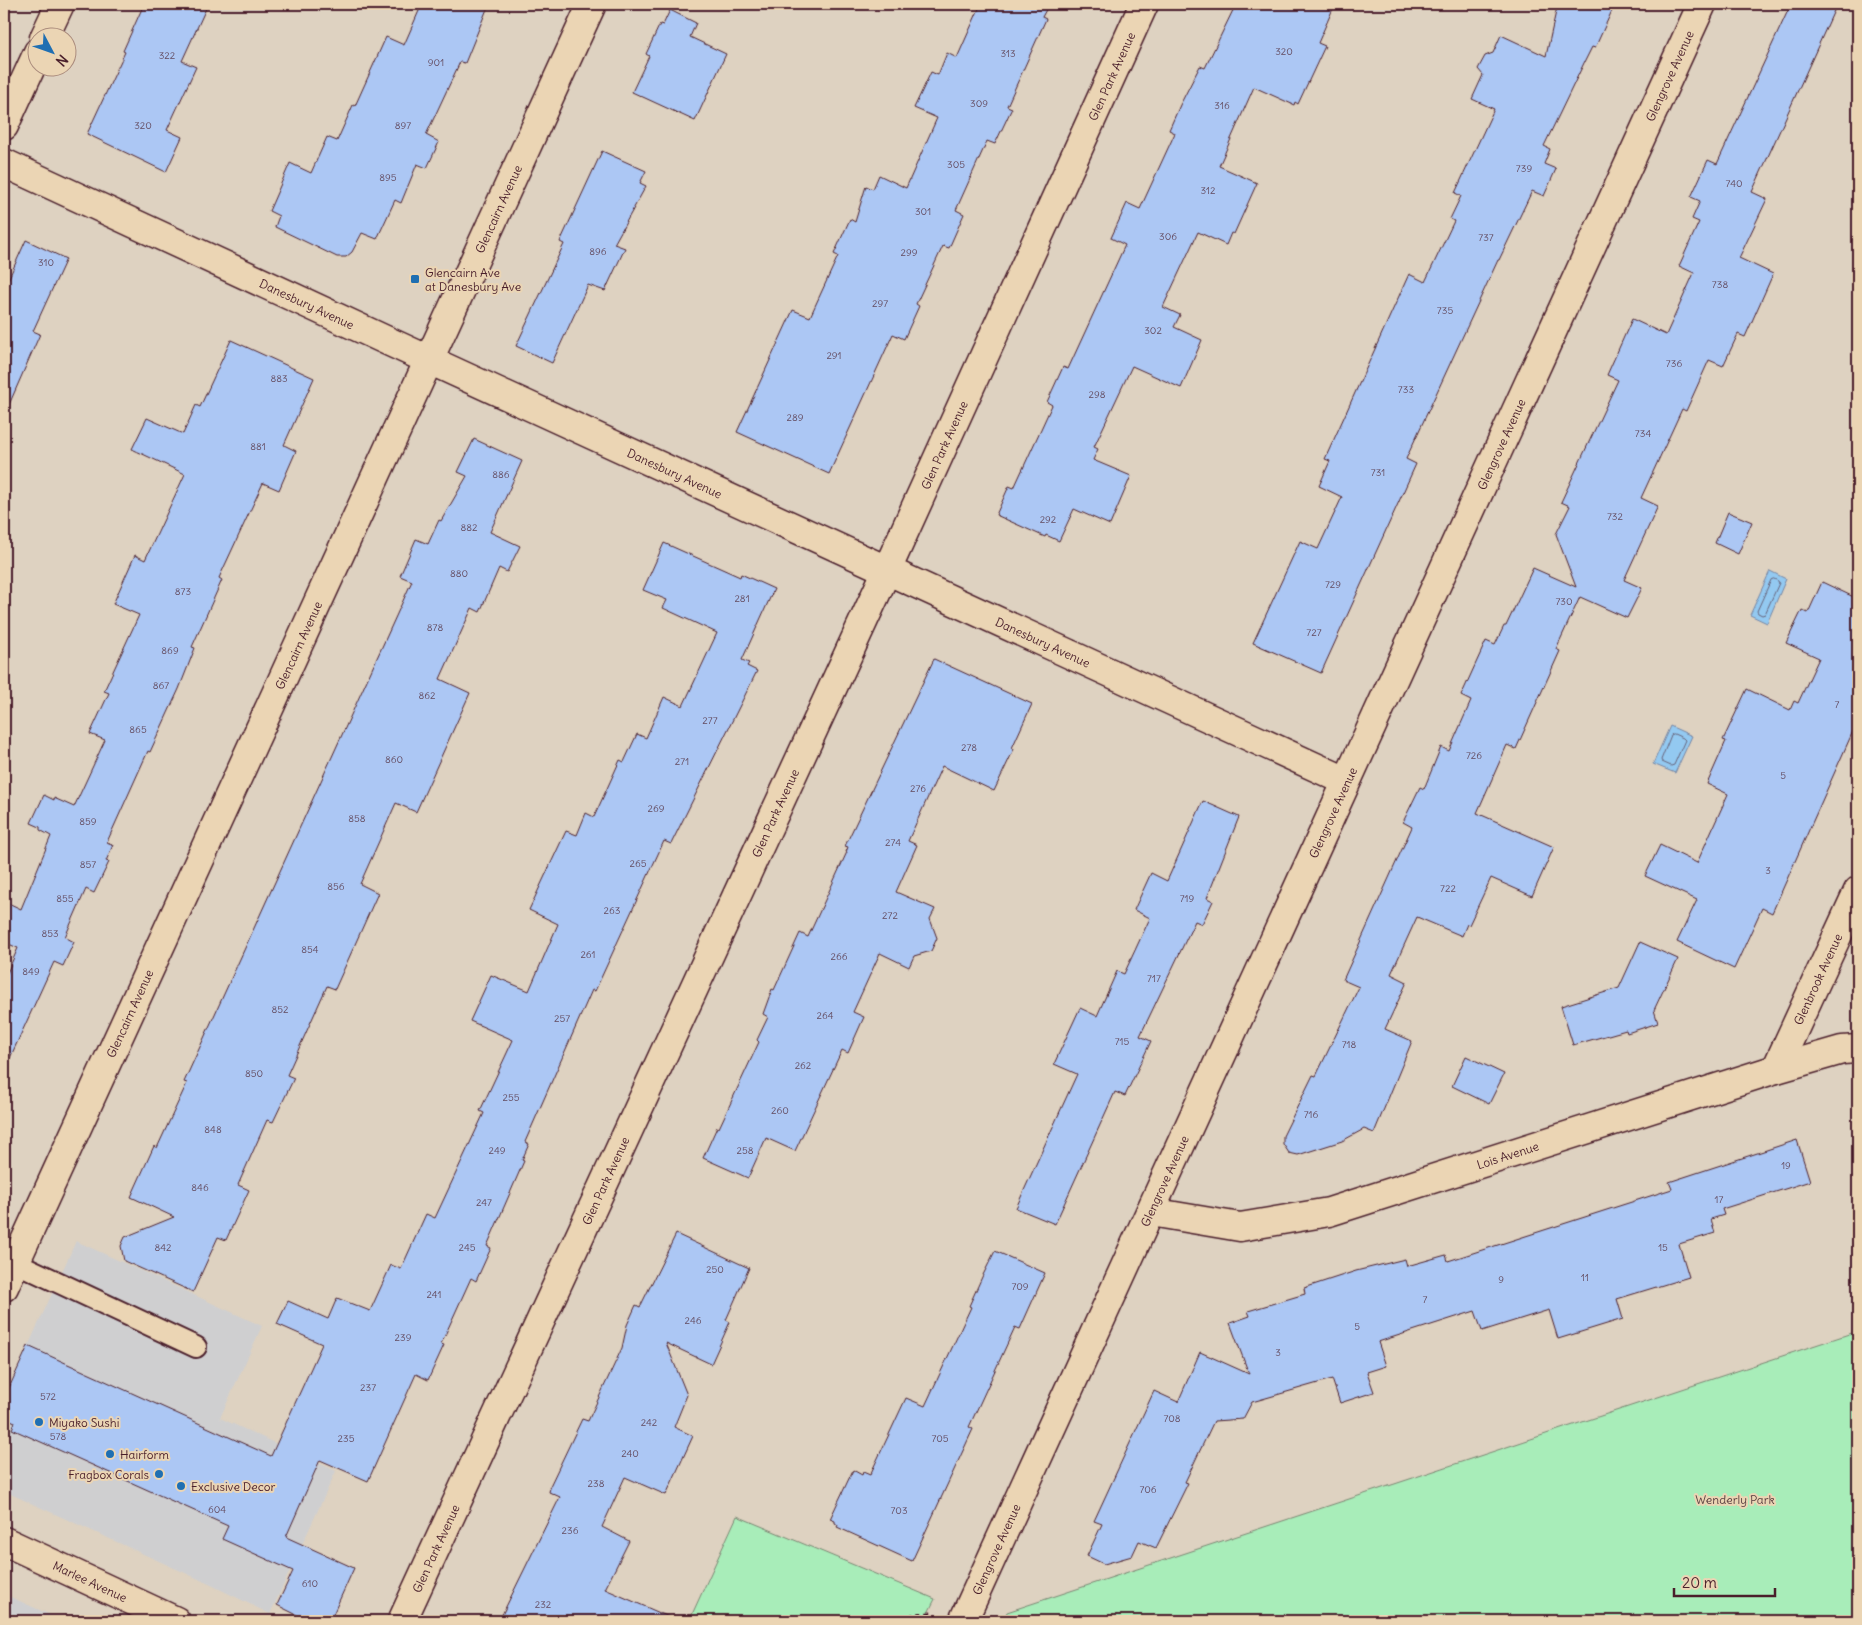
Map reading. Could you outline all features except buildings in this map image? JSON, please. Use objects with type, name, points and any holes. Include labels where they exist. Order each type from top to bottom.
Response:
[{"type":"street","points":[[49,28],[60,4]]},
{"type":"street","name":"Glencairn Avenue","points":[[4,1287],[9,1259],[429,360],[592,4]]},
{"type":"street","name":"Glen Park Avenue","points":[[402,1621],[887,570],[1144,4]]},
{"type":"street","name":"Glengrove Avenue","points":[[963,1621],[1702,4]]},
{"type":"street","points":[[4,126],[28,74]]},
{"type":"street","name":"Danesbury Avenue","points":[[4,163],[1346,781]]},
{"type":"street","name":"Glenbrook Avenue","points":[[1776,1069],[1858,891]]},
{"type":"street","name":"Lois Avenue","points":[[1151,1212],[1240,1227],[1328,1212],[1776,1069],[1842,1050],[1858,1049]]},
{"type":"street","name":"Marlee Avenue","points":[[4,1541],[176,1621]]},
{"type":"lane","points":[[9,1259],[196,1347]]},
{"type":"path","points":[[901,1621],[914,1614],[935,1613]]},
{"type":"shaded area","points":[[76,1241],[262,1326],[220,1418],[336,1471],[270,1614],[203,1581],[4,1491],[4,1399]]},
{"type":"shaded area","points":[[4,1594],[64,1621],[4,1621]]},
{"type":"green space","name":"Wenderly Park","points":[[1858,1331],[1858,1621],[1003,1621],[1007,1612]]},
{"type":"green space","points":[[737,1516],[935,1599],[924,1621],[689,1621]]},
{"type":"water","points":[[1770,571],[1786,579],[1767,623],[1750,615]]},
{"type":"water","points":[[1670,726],[1692,736],[1675,773],[1653,764]]},
{"type":"place","name":"Glencairn Ave at Danesbury Ave","points":[[415,279]]},
{"type":"place","name":"Miyako Sushi","points":[[39,1422]]},
{"type":"place","name":"Hairform","points":[[110,1454]]},
{"type":"place","name":"Fragbox Corals","points":[[159,1474]]},
{"type":"place","name":"Exclusive Decor","points":[[181,1486]]}]
